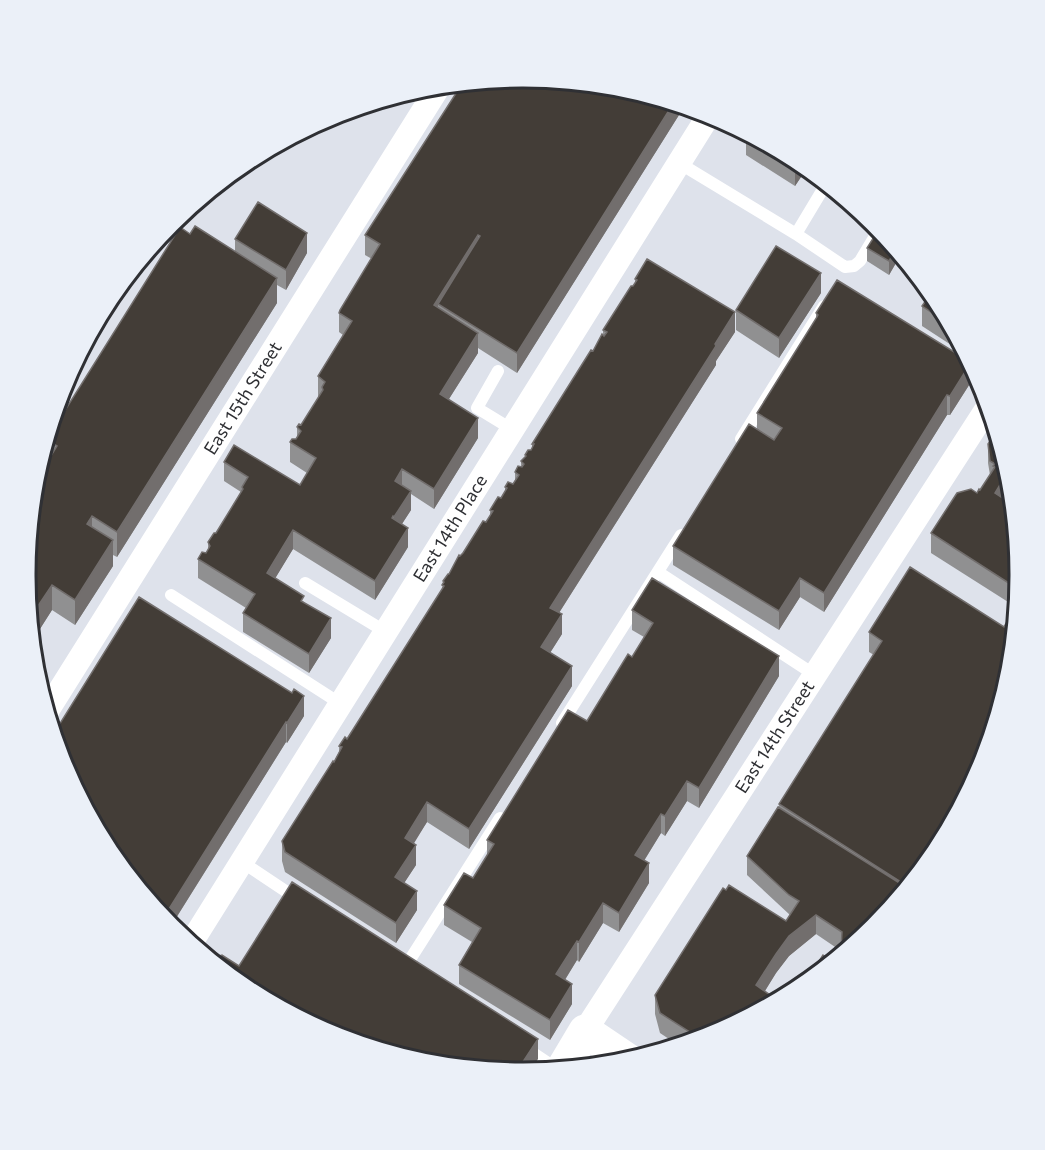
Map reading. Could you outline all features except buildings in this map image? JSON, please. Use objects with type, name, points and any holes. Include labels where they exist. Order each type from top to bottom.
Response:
[{"type":"street","name":"East 15th Street","points":[[53,701],[432,97]]},
{"type":"street","name":"East 14th Place","points":[[196,935],[704,124]]},
{"type":"street","name":"East 14th Street","points":[[569,1059],[982,416]]},
{"type":"street","points":[[585,1031],[616,1052]]},
{"type":"lane","points":[[679,163],[796,234],[845,267],[854,266],[860,261],[874,238]]},
{"type":"lane","points":[[796,234],[822,191]]},
{"type":"lane","points":[[734,450],[828,298]]},
{"type":"lane","points":[[948,363],[966,376]]},
{"type":"lane","points":[[498,371],[477,408],[513,430]]},
{"type":"lane","points":[[556,732],[690,521]]},
{"type":"lane","points":[[658,572],[815,675]]},
{"type":"lane","points":[[305,583],[386,632]]},
{"type":"lane","points":[[171,595],[341,705]]},
{"type":"lane","points":[[404,969],[505,811]]},
{"type":"lane","points":[[242,862],[305,904]]},
{"type":"lane","points":[[514,1040],[545,1061]]}]
